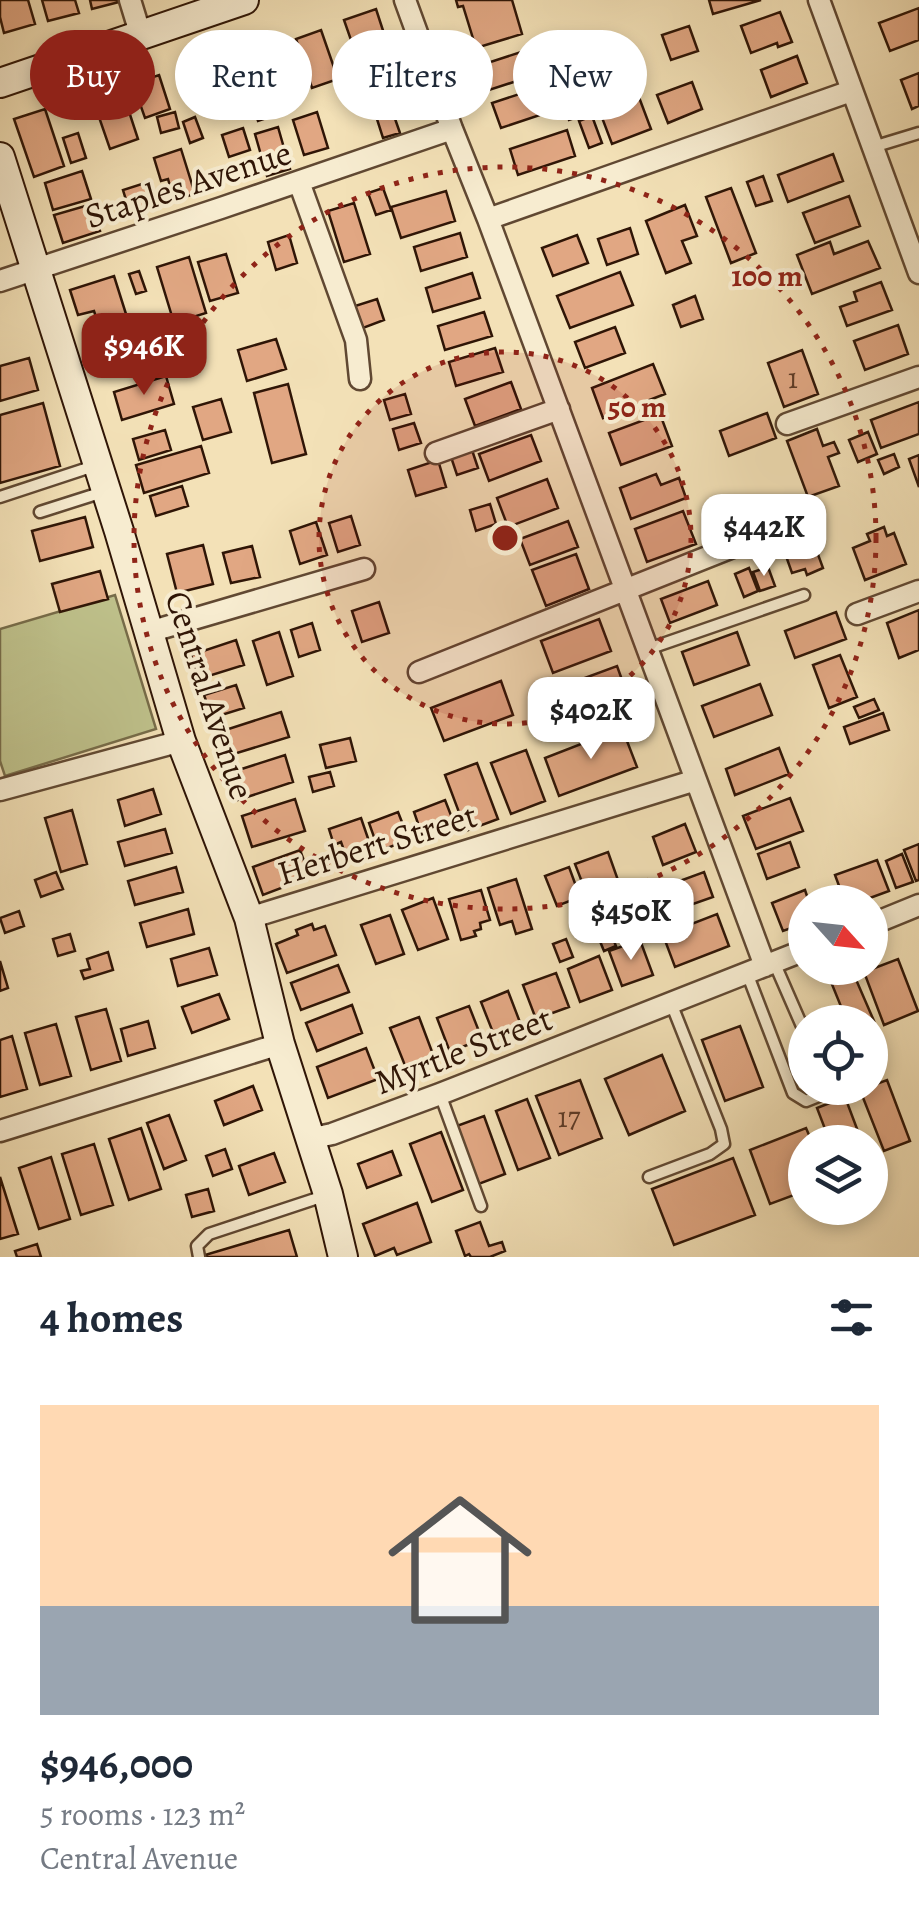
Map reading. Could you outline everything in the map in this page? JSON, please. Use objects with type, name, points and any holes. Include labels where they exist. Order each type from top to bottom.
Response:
[{"type":"street","points":[[130,0],[139,30]]},
{"type":"street","points":[[155,31],[244,0]]},
{"type":"street","points":[[405,0],[627,591],[762,967]]},
{"type":"street","points":[[819,0],[919,273]]},
{"type":"street","points":[[0,82],[30,72]]},
{"type":"street","points":[[488,218],[851,91]]},
{"type":"street","name":"Staples Avenue","points":[[0,281],[452,129]]},
{"type":"street","name":"Central Avenue","points":[[0,157],[181,740],[249,918],[280,1044],[328,1194],[343,1257]]},
{"type":"street","points":[[300,182],[356,340],[360,380]]},
{"type":"street","points":[[787,424],[919,377]]},
{"type":"street","points":[[436,452],[559,409]]},
{"type":"street","points":[[420,672],[803,518]]},
{"type":"street","points":[[149,632],[364,569]]},
{"type":"street","points":[[857,614],[919,591]]},
{"type":"street","points":[[0,790],[181,740]]},
{"type":"street","name":"Herbert Street","points":[[249,918],[696,780]]},
{"type":"street","points":[[888,917],[919,905]]},
{"type":"street","name":"Myrtle Street","points":[[309,1139],[440,1094],[788,957]]},
{"type":"street","points":[[0,1130],[280,1044]]},
{"type":"lane","points":[[872,148],[919,133]]},
{"type":"lane","points":[[0,497],[102,478]]},
{"type":"lane","points":[[40,512],[102,478]]},
{"type":"lane","points":[[648,649],[804,595]]},
{"type":"lane","points":[[762,967],[788,1007]]},
{"type":"lane","points":[[762,967],[788,1073]]},
{"type":"lane","points":[[649,1177],[710,1154],[724,1144],[671,1004]]},
{"type":"lane","points":[[440,1094],[481,1206]]},
{"type":"lane","points":[[199,1257],[197,1246],[209,1234],[328,1194]]},
{"type":"green space","points":[[115,595],[156,729],[5,776],[0,761],[0,629]]},
{"type":"building","points":[[0,0],[28,0],[35,24],[4,33]]},
{"type":"building","points":[[42,0],[75,0],[79,13],[48,21]]},
{"type":"building","points":[[90,0],[119,0],[119,2],[92,9]]},
{"type":"building","points":[[456,0],[512,0],[521,30],[513,30],[513,37],[493,43],[493,30],[470,30],[463,6],[458,7]]},
{"type":"building","points":[[709,0],[761,0],[713,14]]},
{"type":"building","points":[[919,8],[919,40],[890,51],[879,23]]},
{"type":"building","points":[[376,9],[383,30],[347,30],[344,20]]},
{"type":"building","points":[[780,12],[792,42],[751,53],[741,26]]},
{"type":"building","points":[[689,26],[698,51],[671,60],[662,35]]},
{"type":"building","points":[[321,30],[332,62],[332,81],[312,88],[312,33]]},
{"type":"building","points":[[513,55],[513,82],[493,89],[493,61]]},
{"type":"building","points":[[797,56],[807,83],[771,97],[761,70]]},
{"type":"building","points":[[919,73],[919,106],[912,109],[901,80]]},
{"type":"building","points":[[159,75],[170,109],[155,114],[155,76]]},
{"type":"building","points":[[692,82],[702,109],[668,123],[657,95]]},
{"type":"building","points":[[513,96],[513,120],[525,120],[501,128],[493,103]]},
{"type":"building","points":[[175,112],[179,128],[161,133],[157,117]]},
{"type":"building","points":[[317,112],[328,148],[304,155],[293,120],[312,120],[312,114]]},
{"type":"building","points":[[30,114],[30,120],[49,120],[64,166],[34,177],[14,119]]},
{"type":"building","points":[[647,118],[651,129],[612,144],[603,120]]},
{"type":"building","points":[[100,120],[132,120],[138,139],[110,149]]},
{"type":"building","points":[[196,120],[203,138],[190,143],[183,122]]},
{"type":"building","points":[[377,120],[395,120],[400,133],[383,138]]},
{"type":"building","points":[[593,120],[602,143],[589,148],[579,121]]},
{"type":"building","points":[[278,127],[290,169],[267,176],[255,134]]},
{"type":"building","points":[[243,128],[250,150],[229,157],[222,135]]},
{"type":"building","points":[[567,130],[575,156],[518,175],[510,149]]},
{"type":"building","points":[[78,133],[86,158],[71,163],[63,138]]},
{"type":"building","points":[[181,149],[195,194],[174,200],[168,179],[161,181],[154,158]]},
{"type":"building","points":[[833,154],[843,181],[788,202],[778,175]]},
{"type":"building","points":[[82,171],[91,199],[53,210],[45,183]]},
{"type":"building","points":[[763,176],[772,201],[756,206],[747,182]]},
{"type":"building","points":[[148,182],[155,206],[130,213],[123,190]]},
{"type":"building","points":[[383,188],[391,210],[376,215],[368,193]]},
{"type":"building","points":[[731,188],[756,253],[731,263],[706,197]]},
{"type":"building","points":[[446,191],[455,221],[401,238],[391,207]]},
{"type":"building","points":[[849,196],[860,226],[815,243],[803,213]]},
{"type":"building","points":[[354,203],[370,254],[344,262],[328,211]]},
{"type":"building","points":[[92,204],[100,231],[63,243],[54,215]]},
{"type":"building","points":[[685,205],[697,236],[682,241],[691,263],[666,273],[646,221]]},
{"type":"building","points":[[630,228],[638,254],[607,265],[598,239]]},
{"type":"building","points":[[460,233],[467,257],[421,271],[414,247]]},
{"type":"building","points":[[289,235],[297,263],[276,270],[268,242]]},
{"type":"building","points":[[577,235],[588,263],[553,276],[542,248]]},
{"type":"building","points":[[868,241],[880,268],[812,294],[797,255],[830,242],[834,254]]},
{"type":"building","points":[[226,254],[238,293],[210,301],[198,262]]},
{"type":"building","points":[[189,257],[206,313],[174,323],[157,267]]},
{"type":"building","points":[[139,271],[146,291],[136,294],[129,274]]},
{"type":"building","points":[[620,272],[633,305],[570,328],[557,296]]},
{"type":"building","points":[[472,273],[480,298],[433,312],[426,288]]},
{"type":"building","points":[[114,276],[126,314],[98,323],[94,311],[78,315],[70,290]]},
{"type":"building","points":[[881,282],[892,310],[847,326],[840,307],[857,301],[854,292]]},
{"type":"building","points":[[695,296],[703,319],[681,327],[673,305]]},
{"type":"building","points":[[377,299],[384,320],[363,328],[355,306]]},
{"type":"building","points":[[484,312],[492,336],[445,350],[438,326]]},
{"type":"building","points":[[181,324],[190,345],[170,353],[162,331]]},
{"type":"building","points":[[898,325],[908,354],[865,370],[854,341]]},
{"type":"building","points":[[615,327],[625,353],[585,368],[575,342]]},
{"type":"building","points":[[127,337],[135,362],[109,370],[101,345]]},
{"type":"building","points":[[276,339],[286,369],[247,381],[238,350]]},
{"type":"building","points":[[495,348],[503,372],[456,386],[449,362]]},
{"type":"building","points":[[802,350],[818,394],[784,407],[768,363]]},
{"type":"building","points":[[29,358],[38,390],[0,401],[0,366]]},
{"type":"building","points":[[653,364],[665,394],[603,418],[592,388]]},
{"type":"building","points":[[166,376],[174,404],[122,420],[114,392]]},
{"type":"building","points":[[511,382],[521,409],[475,426],[465,399]]},
{"type":"building","points":[[288,384],[306,454],[272,463],[254,393]]},
{"type":"building","points":[[405,394],[411,414],[390,420],[384,400]]},
{"type":"building","points":[[221,399],[231,432],[203,440],[193,407]]},
{"type":"building","points":[[919,402],[919,434],[881,448],[871,420]]},
{"type":"building","points":[[43,403],[60,466],[0,483],[0,415]]},
{"type":"building","points":[[767,413],[776,438],[729,456],[720,431]]},
{"type":"building","points":[[660,414],[672,446],[621,465],[609,433]]},
{"type":"building","points":[[414,423],[421,443],[399,450],[393,429]]},
{"type":"building","points":[[817,429],[823,446],[834,442],[839,453],[828,457],[839,486],[808,497],[787,441]]},
{"type":"building","points":[[165,430],[171,450],[139,460],[133,439]]},
{"type":"building","points":[[868,432],[877,454],[858,462],[849,440]]},
{"type":"building","points":[[531,435],[541,461],[489,481],[479,454]]},
{"type":"building","points":[[201,446],[209,473],[144,493],[136,465]]},
{"type":"building","points":[[471,447],[478,468],[457,475],[450,454]]},
{"type":"building","points":[[894,454],[899,467],[884,474],[878,460]]},
{"type":"building","points":[[919,455],[919,487],[909,459]]},
{"type":"building","points":[[438,460],[446,487],[416,496],[408,470]]},
{"type":"building","points":[[656,474],[661,485],[679,478],[686,498],[631,519],[620,488]]},
{"type":"building","points":[[547,479],[558,508],[508,527],[497,498]]},
{"type":"building","points":[[182,486],[188,506],[156,516],[150,496]]},
{"type":"building","points":[[740,497],[748,518],[716,530],[708,509]]},
{"type":"building","points":[[490,504],[496,524],[476,531],[470,510]]},
{"type":"building","points":[[683,511],[696,544],[647,562],[635,529]]},
{"type":"building","points":[[351,516],[360,545],[338,552],[329,523]]},
{"type":"building","points":[[85,517],[93,547],[40,561],[32,531]]},
{"type":"building","points":[[568,521],[578,547],[530,565],[520,539]]},
{"type":"building","points":[[316,522],[327,555],[300,564],[290,531]]},
{"type":"building","points":[[884,527],[887,536],[894,533],[906,564],[865,580],[853,548],[870,541],[867,534]]},
{"type":"building","points":[[803,531],[806,540],[812,538],[823,568],[807,575],[805,569],[792,573],[780,539]]},
{"type":"building","points":[[203,545],[213,584],[177,593],[167,554]]},
{"type":"building","points":[[252,546],[260,577],[231,583],[223,553]]},
{"type":"building","points":[[576,554],[589,589],[546,606],[532,570]]},
{"type":"building","points":[[768,567],[775,586],[760,591],[753,572]]},
{"type":"building","points":[[749,568],[758,591],[744,597],[735,574]]},
{"type":"building","points":[[100,571],[108,599],[60,612],[52,584]]},
{"type":"building","points":[[708,581],[717,605],[670,623],[661,599]]},
{"type":"building","points":[[379,602],[389,633],[362,642],[352,611]]},
{"type":"building","points":[[919,610],[919,650],[899,658],[887,623]]},
{"type":"building","points":[[836,612],[846,639],[795,658],[785,631]]},
{"type":"building","points":[[599,619],[611,651],[553,673],[541,641]]},
{"type":"building","points":[[312,623],[320,650],[299,657],[291,630]]},
{"type":"building","points":[[279,632],[293,676],[267,685],[253,641]]},
{"type":"building","points":[[737,632],[749,665],[694,685],[682,652]]},
{"type":"building","points":[[236,640],[244,665],[199,679],[191,655]]},
{"type":"building","points":[[840,655],[857,697],[829,708],[813,665]]},
{"type":"building","points":[[617,666],[629,699],[603,710],[601,705],[574,715],[563,686]]},
{"type":"building","points":[[501,681],[513,715],[444,741],[431,708]]},
{"type":"building","points":[[760,684],[772,715],[714,737],[702,706]]},
{"type":"building","points":[[236,685],[244,708],[212,718],[204,695]]},
{"type":"building","points":[[874,699],[879,710],[859,718],[854,707]]},
{"type":"building","points":[[281,712],[289,737],[224,757],[216,733]]},
{"type":"building","points":[[883,713],[889,730],[850,744],[844,727]]},
{"type":"building","points":[[622,728],[637,767],[559,796],[545,758]]},
{"type":"building","points":[[350,738],[356,761],[326,768],[320,745]]},
{"type":"building","points":[[779,748],[789,774],[735,795],[726,769]]},
{"type":"building","points":[[526,750],[545,801],[511,814],[491,763]]},
{"type":"building","points":[[285,755],[293,782],[238,800],[229,773]]},
{"type":"building","points":[[477,763],[498,819],[466,831],[445,775]]},
{"type":"building","points":[[330,772],[334,786],[313,792],[309,777]]},
{"type":"building","points":[[153,789],[161,814],[125,826],[118,800]]},
{"type":"building","points":[[790,798],[803,831],[756,849],[743,816]]},
{"type":"building","points":[[295,799],[305,831],[252,847],[242,816]]},
{"type":"building","points":[[445,800],[454,823],[422,835],[414,812]]},
{"type":"building","points":[[72,810],[87,864],[61,872],[45,818]]},
{"type":"building","points":[[398,812],[409,840],[379,851],[369,823]]},
{"type":"building","points":[[361,818],[372,850],[347,859],[341,842],[334,845],[329,829]]},
{"type":"building","points":[[685,824],[696,852],[663,865],[653,837]]},
{"type":"building","points":[[165,829],[172,853],[125,866],[118,842]]},
{"type":"building","points":[[790,842],[799,867],[767,879],[758,854]]},
{"type":"building","points":[[919,844],[919,880],[916,881],[904,850]]},
{"type":"building","points":[[300,850],[310,877],[263,895],[253,867]]},
{"type":"building","points":[[608,852],[619,883],[587,895],[575,864]]},
{"type":"building","points":[[902,854],[913,882],[896,888],[886,861]]},
{"type":"building","points":[[877,860],[887,885],[839,885],[835,875]]},
{"type":"building","points":[[176,867],[183,892],[135,905],[128,881]]},
{"type":"building","points":[[569,867],[580,897],[557,906],[545,876]]},
{"type":"building","points":[[56,872],[63,889],[41,897],[35,880]]},
{"type":"building","points":[[704,872],[713,897],[676,910],[666,886]]},
{"type":"building","points":[[516,879],[532,929],[516,934],[512,921],[500,925],[488,888]]},
{"type":"building","points":[[481,890],[490,920],[480,923],[481,929],[474,931],[476,936],[461,940],[449,899]]},
{"type":"building","points":[[788,897],[788,929],[783,931],[772,903]]},
{"type":"building","points":[[433,898],[448,939],[418,950],[402,910]]},
{"type":"building","points":[[188,909],[194,934],[147,947],[140,923]]},
{"type":"building","points":[[19,911],[24,926],[5,933],[0,918]]},
{"type":"building","points":[[717,914],[729,946],[675,967],[663,935]]},
{"type":"building","points":[[390,915],[404,954],[376,964],[361,925]]},
{"type":"building","points":[[312,924],[314,930],[325,926],[336,955],[287,973],[276,944]]},
{"type":"building","points":[[607,924],[616,946],[604,951],[595,929]]},
{"type":"building","points":[[70,934],[75,951],[58,956],[53,939]]},
{"type":"building","points":[[566,939],[573,957],[560,962],[553,944]]},
{"type":"building","points":[[640,940],[653,975],[622,986],[609,951]]},
{"type":"building","points":[[209,948],[217,975],[178,986],[171,959]]},
{"type":"building","points":[[108,952],[113,970],[84,979],[81,971],[90,969],[87,959]]},
{"type":"building","points":[[599,956],[612,990],[580,1002],[568,969]]},
{"type":"building","points":[[898,959],[918,1011],[888,1023],[888,1005],[876,1005],[869,985],[888,985],[888,963]]},
{"type":"building","points":[[0,961],[8,988],[0,991]]},
{"type":"building","points":[[338,965],[349,992],[301,1010],[291,983]]},
{"type":"building","points":[[556,973],[569,1007],[536,1019],[523,985]]},
{"type":"building","points":[[832,985],[858,985],[867,1005],[840,1005]]},
{"type":"building","points":[[508,991],[521,1025],[494,1035],[481,1002]]},
{"type":"building","points":[[219,994],[229,1019],[192,1033],[182,1007]]},
{"type":"building","points":[[352,1005],[362,1033],[317,1051],[306,1023]]},
{"type":"building","points":[[469,1006],[482,1039],[450,1052],[437,1018]]},
{"type":"building","points":[[106,1009],[121,1061],[91,1070],[76,1017]]},
{"type":"building","points":[[419,1017],[434,1057],[406,1068],[390,1028]]},
{"type":"building","points":[[148,1021],[155,1048],[128,1056],[121,1029]]},
{"type":"building","points":[[56,1024],[71,1076],[40,1085],[25,1033]]},
{"type":"building","points":[[740,1026],[763,1087],[725,1101],[702,1040]]},
{"type":"building","points":[[12,1036],[27,1089],[0,1097],[0,1040]]},
{"type":"building","points":[[366,1048],[378,1079],[328,1098],[317,1067]]},
{"type":"building","points":[[662,1055],[685,1111],[629,1135],[605,1079]]},
{"type":"building","points":[[580,1080],[602,1138],[559,1155],[536,1096]]},
{"type":"building","points":[[888,1083],[910,1141],[888,1149],[888,1125],[874,1125],[866,1105],[888,1105]]},
{"type":"building","points":[[253,1086],[262,1110],[224,1125],[215,1101]]},
{"type":"building","points":[[527,1099],[550,1158],[518,1170],[496,1111]]},
{"type":"building","points":[[848,1105],[856,1125],[824,1125],[817,1108]]},
{"type":"building","points":[[169,1115],[186,1160],[164,1169],[147,1123]]},
{"type":"building","points":[[484,1116],[505,1174],[476,1185],[454,1127]]},
{"type":"building","points":[[141,1128],[161,1189],[129,1200],[109,1139]]},
{"type":"building","points":[[441,1132],[463,1190],[432,1202],[410,1144]]},
{"type":"building","points":[[788,1135],[788,1197],[770,1204],[750,1150]]},
{"type":"building","points":[[94,1144],[113,1205],[81,1215],[62,1154]]},
{"type":"building","points":[[225,1149],[232,1169],[213,1176],[206,1156]]},
{"type":"building","points":[[392,1151],[401,1175],[367,1188],[358,1164]]},
{"type":"building","points":[[274,1153],[285,1182],[249,1195],[239,1166]]},
{"type":"building","points":[[51,1157],[70,1219],[39,1229],[19,1168]]},
{"type":"building","points":[[733,1158],[755,1215],[674,1245],[652,1189]]},
{"type":"building","points":[[0,1177],[18,1234],[0,1239]]},
{"type":"building","points":[[208,1189],[214,1211],[192,1217],[186,1195]]},
{"type":"building","points":[[417,1203],[431,1242],[397,1255],[394,1248],[375,1256],[363,1224]]},
{"type":"building","points":[[480,1222],[489,1246],[502,1242],[505,1251],[490,1257],[465,1256],[456,1231]]},
{"type":"building","points":[[289,1230],[297,1257],[205,1255]]},
{"type":"building","points":[[37,1244],[41,1257],[17,1257],[15,1251]]}]
